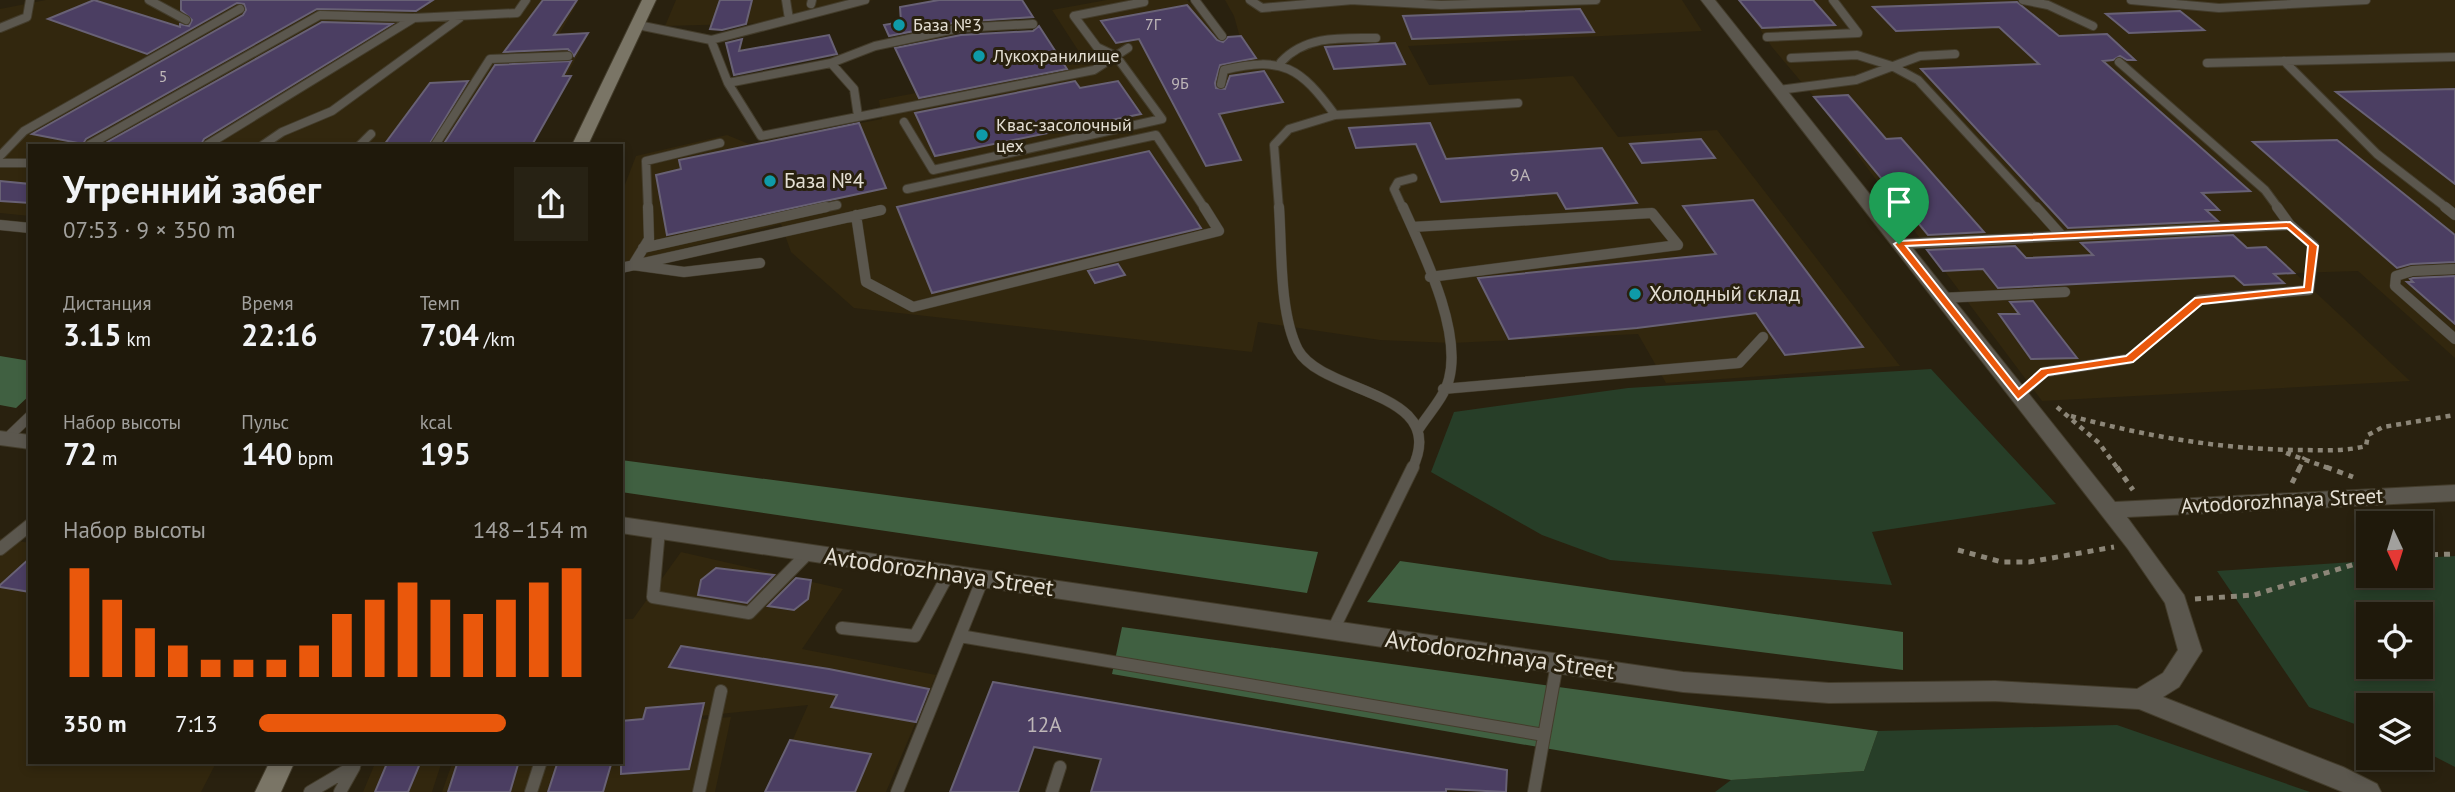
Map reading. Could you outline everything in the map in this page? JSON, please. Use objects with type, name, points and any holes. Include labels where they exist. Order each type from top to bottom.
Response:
[{"type":"main road","points":[[580,144],[649,0]]},
{"type":"main road","points":[[268,792],[282,764]]},
{"type":"street","points":[[1708,0],[2136,543],[2176,601],[2190,651],[2171,680],[2140,699]]},
{"type":"street","points":[[3,438],[28,442]]},
{"type":"street","name":"Avtodorozhnaya Street","points":[[2109,510],[2455,493]]},
{"type":"street","name":"Avtodorozhnaya Street","points":[[623,525],[1683,682],[1829,693],[1995,691],[2140,699],[2334,775],[2368,792]]},
{"type":"lane","points":[[0,28],[27,17],[30,0]]},
{"type":"lane","points":[[149,0],[186,20]]},
{"type":"lane","points":[[91,144],[320,15],[414,18],[517,13],[526,0]]},
{"type":"lane","points":[[786,0],[789,19]]},
{"type":"lane","points":[[638,25],[711,40],[865,0]]},
{"type":"lane","points":[[1195,0],[1201,4],[1222,36]]},
{"type":"lane","points":[[1250,0],[1262,8],[1351,0],[1441,5],[1596,0]]},
{"type":"lane","points":[[1767,37],[1858,33],[1833,0]]},
{"type":"lane","points":[[2023,0],[2048,5],[2093,26]]},
{"type":"lane","points":[[2131,0],[2160,5],[2226,7],[2366,0]]},
{"type":"lane","points":[[904,122],[933,170],[1161,119],[1116,56],[1097,47],[1074,16],[1143,2]]},
{"type":"lane","points":[[0,156],[24,131],[240,9]]},
{"type":"lane","points":[[264,144],[282,132],[332,111],[461,16]]},
{"type":"lane","points":[[209,144],[414,18]]},
{"type":"lane","points":[[728,83],[831,63],[875,46],[960,28],[1033,24]]},
{"type":"lane","points":[[1281,62],[1290,50],[1322,40],[1376,38]]},
{"type":"lane","points":[[711,40],[728,83],[761,136],[1094,70],[1128,48]]},
{"type":"lane","points":[[1779,90],[1856,80],[1920,56],[1955,54]]},
{"type":"lane","points":[[1791,58],[1857,55],[1892,66],[1917,80],[2061,235]]},
{"type":"lane","points":[[436,144],[490,59],[568,56]]},
{"type":"lane","points":[[2207,64],[2455,57]]},
{"type":"lane","points":[[1221,84],[1224,70],[1256,61],[1281,62],[1314,86],[1335,115]]},
{"type":"lane","points":[[2284,61],[2377,154],[2455,215]]},
{"type":"lane","points":[[2018,396],[2045,372],[2129,359],[2199,300],[2309,290],[2314,246],[2290,225],[2265,190],[2119,62]]},
{"type":"lane","points":[[831,63],[854,89],[858,116]]},
{"type":"lane","points":[[1418,430],[1395,404],[1315,367],[1300,353],[1289,329],[1274,145],[1289,129],[1335,115],[1518,103]]},
{"type":"lane","points":[[361,144],[370,134]]},
{"type":"lane","points":[[856,215],[866,282],[913,307],[1219,231],[1156,135],[907,190]]},
{"type":"lane","points":[[633,265],[649,239],[646,161],[720,143]]},
{"type":"lane","points":[[0,163],[28,163]]},
{"type":"lane","points":[[1333,630],[1419,455],[1418,430],[1450,379],[1452,343],[1412,227],[1394,189],[1398,182],[1413,178]]},
{"type":"lane","points":[[643,248],[837,205]]},
{"type":"lane","points":[[623,268],[881,210]]},
{"type":"lane","points":[[1412,227],[1653,213],[1678,245],[1430,277]]},
{"type":"lane","points":[[0,225],[28,228]]},
{"type":"lane","points":[[1899,244],[2290,225]]},
{"type":"lane","points":[[633,265],[684,272],[760,263]]},
{"type":"lane","points":[[2455,270],[2396,276],[2395,286],[2455,339]]},
{"type":"lane","points":[[1942,298],[2065,292]]},
{"type":"lane","points":[[1443,389],[1739,363],[1763,337]]},
{"type":"lane","points":[[3,438],[28,417]]},
{"type":"lane","points":[[0,549],[28,527]]},
{"type":"lane","points":[[659,530],[653,597],[749,613],[808,552]]},
{"type":"lane","points":[[842,628],[915,636],[949,573]]},
{"type":"lane","points":[[897,792],[983,578]]},
{"type":"lane","points":[[960,636],[1544,736]]},
{"type":"lane","points":[[1534,792],[1557,664]]},
{"type":"lane","points":[[699,792],[721,691]]},
{"type":"lane","points":[[310,792],[355,764]]},
{"type":"lane","points":[[340,792],[355,764]]},
{"type":"lane","points":[[531,792],[540,764]]},
{"type":"lane","points":[[1052,792],[1060,767]]},
{"type":"path","points":[[2050,401],[2099,443],[2149,508]]},
{"type":"path","points":[[2067,415],[2203,444],[2278,451],[2354,449],[2366,446],[2368,435],[2383,427],[2455,415]]},
{"type":"path","points":[[2278,451],[2304,457],[2361,480]]},
{"type":"path","points":[[2292,483],[2304,457],[2311,451]]},
{"type":"path","points":[[1958,550],[2002,562],[2029,562],[2136,543]]},
{"type":"path","points":[[2433,555],[2455,554]]},
{"type":"path","points":[[2176,601],[2254,595],[2356,564]]},
{"type":"shaded area","points":[[46,0],[579,0],[560,33],[590,32],[530,144],[28,144],[28,216],[0,213],[0,9]]},
{"type":"shaded area","points":[[676,0],[874,0],[798,13],[773,23],[665,26]]},
{"type":"shaded area","points":[[1107,0],[1187,0],[1228,43],[1241,41],[1234,16],[1225,0],[1682,0],[1702,31],[1408,46],[1429,85],[1573,76],[1618,137],[1717,130],[1900,366],[1666,383],[1638,334],[1452,343],[1380,340],[1258,322],[1252,352],[854,308],[791,252],[781,224],[623,264],[623,190],[636,156],[727,135],[749,144],[882,119],[879,100],[1085,61],[1052,10]]},
{"type":"shaded area","points":[[1740,0],[2455,0],[2455,358],[2358,271],[2295,273],[2410,381],[2042,401],[1814,97],[1772,47]]},
{"type":"shaded area","points":[[0,538],[28,543],[28,764],[215,764],[201,792],[0,792]]},
{"type":"shaded area","points":[[681,552],[843,589],[802,649],[936,675],[886,792],[770,792],[808,705],[623,724],[623,619],[633,619]]},
{"type":"shaded area","points":[[731,717],[715,792],[442,792],[452,764],[623,764],[623,726]]},
{"type":"shaded area","points":[[375,764],[441,764],[432,792],[363,792]]},
{"type":"green space","points":[[0,356],[28,361],[28,397],[16,408],[0,405]]},
{"type":"green space","points":[[1931,369],[2056,504],[1872,532],[1892,585],[1610,560],[1542,535],[1431,472],[1454,412],[1628,388]]},
{"type":"green space","points":[[623,460],[1318,552],[1307,593],[623,492]]},
{"type":"green space","points":[[2455,556],[2455,767],[2433,756],[2433,693],[2356,693],[2356,725],[2309,707],[2217,571],[2356,562],[2356,588],[2433,588],[2433,557]]},
{"type":"green space","points":[[1400,561],[1903,632],[1903,670],[1367,602]]},
{"type":"green space","points":[[1122,627],[1878,731],[1864,771],[1731,780],[1112,674]]},
{"type":"green space","points":[[2117,725],[2310,792],[1715,792],[1731,780],[1864,771],[1878,731]]},
{"type":"building","points":[[94,0],[180,27],[180,24],[189,26],[192,20],[181,10],[181,0],[433,0],[416,11],[317,9],[86,139],[83,144],[32,134],[243,15],[246,10],[244,4],[237,3],[147,54],[48,19]]},
{"type":"building","points":[[543,0],[577,0],[554,35],[588,33],[574,56],[568,49],[504,52]]},
{"type":"building","points":[[720,0],[752,0],[746,24],[722,30],[710,29]]},
{"type":"building","name":"База №3","points":[[939,0],[1022,0],[1033,17],[959,22],[889,36],[884,25],[901,22],[900,7]]},
{"type":"building","points":[[1739,0],[1813,0],[1835,25],[1762,28]]},
{"type":"building","points":[[2017,2],[2059,36],[2107,34],[2135,60],[2120,56],[2103,61],[2250,191],[2202,193],[2219,210],[2206,210],[2218,221],[2068,228],[1921,69],[2039,64],[1999,27],[1896,31],[1873,7]]},
{"type":"building","points":[[1187,5],[1217,40],[1223,42],[1228,37],[1241,36],[1256,58],[1220,65],[1216,88],[1225,89],[1230,76],[1264,71],[1283,102],[1219,114],[1241,160],[1206,166],[1139,39],[1116,43],[1101,21]]},
{"type":"building","points":[[1580,9],[1594,32],[1412,39],[1403,16]]},
{"type":"building","points":[[2180,11],[2204,30],[2129,33],[2106,14]]},
{"type":"building","points":[[322,22],[392,24],[204,139],[202,144],[104,144]]},
{"type":"building","name":"Лукохранилище","points":[[1039,26],[1067,69],[919,98],[895,48],[961,35],[1033,31]]},
{"type":"building","points":[[829,35],[837,54],[734,75],[726,43],[742,39],[739,51]]},
{"type":"building","points":[[1395,43],[1405,64],[1334,69],[1325,47]]},
{"type":"building","points":[[571,61],[563,76],[571,76],[533,144],[444,144],[495,65]]},
{"type":"building","points":[[468,81],[430,144],[385,144],[430,83]]},
{"type":"building","name":"Квас-засолочный цех","points":[[1075,81],[1080,88],[1118,81],[1141,114],[935,156],[915,113]]},
{"type":"building","points":[[2455,89],[2455,184],[2336,92]]},
{"type":"building","points":[[1848,95],[1886,139],[1901,138],[1984,232],[1928,235],[1814,97]]},
{"type":"building","name":"База №4","points":[[859,123],[886,188],[667,235],[656,175],[681,169],[679,160]]},
{"type":"building","points":[[1430,123],[1446,159],[1602,148],[1637,203],[1566,209],[1557,193],[1441,202],[1416,144],[1356,148],[1349,128]]},
{"type":"building","points":[[1701,139],[1715,158],[1642,163],[1630,144]]},
{"type":"building","points":[[2337,140],[2455,235],[2455,262],[2411,264],[2397,268],[2253,142]]},
{"type":"building","points":[[1149,151],[1201,228],[932,293],[897,207]]},
{"type":"building","points":[[0,181],[28,184],[28,203],[0,201]]},
{"type":"building","points":[[1753,200],[1863,347],[1785,355],[1756,313],[1637,328],[1509,339],[1478,278],[1716,254],[1683,206]]},
{"type":"building","points":[[2233,235],[2247,248],[2266,247],[2294,273],[2274,274],[2284,283],[2244,285],[2234,276],[1998,288],[1983,269],[1943,271],[1927,250],[2015,246],[2026,258],[2093,255],[2081,243]]},
{"type":"building","points":[[1118,264],[1125,275],[1095,283],[1088,271]]},
{"type":"building","points":[[2455,276],[2455,324],[2407,282],[2413,282],[2410,279],[2413,278]]},
{"type":"building","points":[[2033,301],[2077,358],[2031,359],[1999,314],[2019,314],[2010,302]]},
{"type":"building","points":[[28,560],[28,592],[0,585]]},
{"type":"building","points":[[716,568],[774,575],[747,603],[698,595],[701,580]]},
{"type":"building","points":[[796,578],[811,580],[808,599],[794,610],[768,606]]},
{"type":"building","points":[[681,646],[829,669],[929,689],[916,722],[831,707],[837,695],[669,667]]},
{"type":"building","points":[[993,682],[1507,770],[1506,792],[1446,789],[1446,792],[1091,792],[1101,759],[1034,747],[1018,792],[950,792]]},
{"type":"building","points":[[704,703],[689,769],[621,774],[623,721],[643,719],[646,708]]},
{"type":"building","points":[[790,740],[871,754],[855,792],[765,792]]},
{"type":"building","points":[[387,764],[420,764],[408,792],[375,792]]},
{"type":"building","points":[[457,764],[518,764],[510,792],[448,792]]},
{"type":"building","points":[[557,764],[611,764],[603,792],[548,792]]},
{"type":"place","name":"База №3","points":[[899,25]]},
{"type":"place","name":"Лукохранилище","points":[[979,56]]},
{"type":"place","name":"Квас-засолочный цех","points":[[982,135]]},
{"type":"place","name":"База №4","points":[[770,181]]},
{"type":"place","name":"Холодный склад","points":[[1635,294]]},
{"type":"route","points":[[2290,225],[2314,246],[2309,290],[2199,300],[2129,359],[2045,372],[2018,396],[1899,244],[2290,225]]}]
